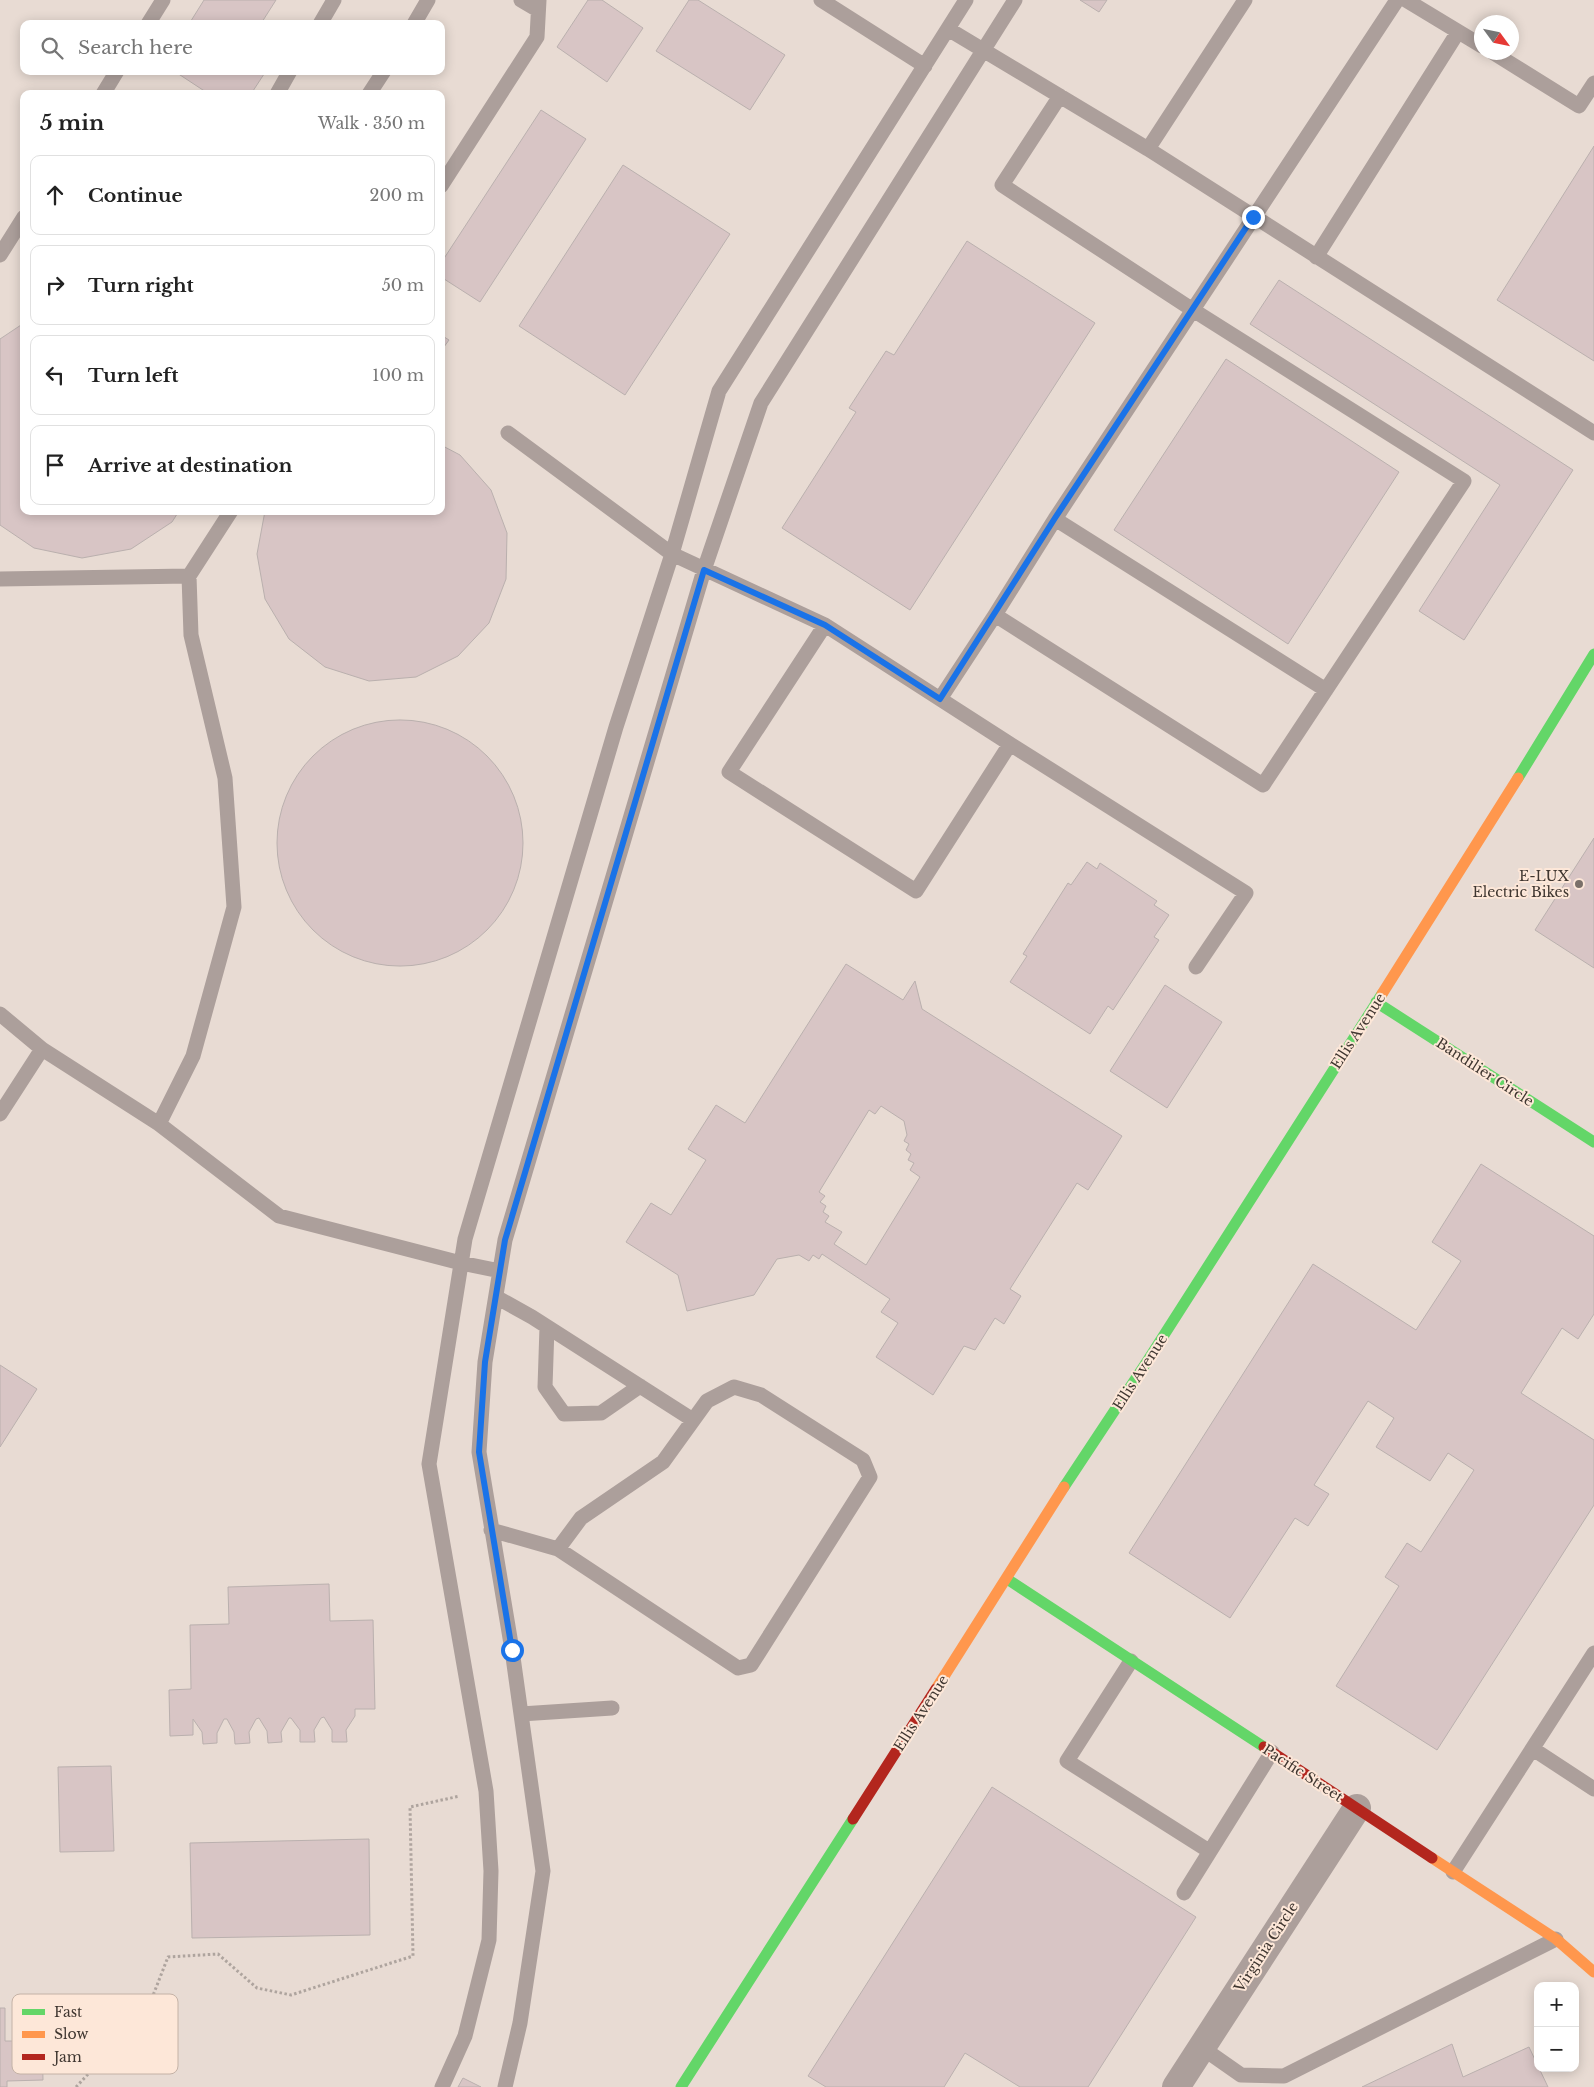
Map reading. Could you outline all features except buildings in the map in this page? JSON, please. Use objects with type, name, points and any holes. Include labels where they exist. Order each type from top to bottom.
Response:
[{"type":"main road","name":"Ellis Avenue","points":[[681,2087],[1007,1579],[1038,1525],[1137,1378],[1497,814],[1594,654]]},
{"type":"main road","name":"Bandilier Circle","points":[[1376,1002],[1594,1142]]},
{"type":"main road","name":"Pacific Street","points":[[1007,1579],[1556,1939],[1594,1972]]},
{"type":"street","name":"Virginia Circle","points":[[1176,2087],[1357,1808]]},
{"type":"lane","points":[[150,20],[163,0]]},
{"type":"lane","points":[[322,20],[334,0]]},
{"type":"lane","points":[[416,20],[428,0]]},
{"type":"lane","points":[[445,180],[537,37],[539,5],[521,0]]},
{"type":"lane","points":[[821,0],[925,66]]},
{"type":"lane","points":[[442,2087],[465,2036],[489,1940],[491,1871],[486,1791],[429,1464],[465,1239],[611,746],[672,554],[719,391],[966,0]]},
{"type":"lane","points":[[505,2087],[520,2023],[544,1871],[479,1452],[485,1362],[505,1240],[704,570],[761,403],[1015,0]]},
{"type":"lane","points":[[1148,149],[1245,0]]},
{"type":"lane","points":[[940,699],[1055,518],[1397,0]]},
{"type":"lane","points":[[1406,0],[1474,41]]},
{"type":"lane","points":[[948,29],[1148,149],[1594,433]]},
{"type":"lane","points":[[1316,257],[1458,32]]},
{"type":"lane","points":[[1505,60],[1579,106],[1594,83]]},
{"type":"lane","points":[[105,90],[115,75]]},
{"type":"lane","points":[[278,90],[288,75]]},
{"type":"lane","points":[[372,90],[382,75]]},
{"type":"lane","points":[[995,615],[1263,785],[1464,482],[1002,186],[1060,96]]},
{"type":"lane","points":[[0,255],[20,224]]},
{"type":"lane","points":[[508,433],[672,554],[825,625],[1246,893],[1196,967]]},
{"type":"lane","points":[[159,1124],[193,1056],[234,907],[225,778],[191,635],[189,576],[228,515]]},
{"type":"lane","points":[[1055,518],[1326,690]]},
{"type":"lane","points":[[0,579],[189,576]]},
{"type":"lane","points":[[825,625],[729,772],[916,891],[1010,744]]},
{"type":"lane","points":[[0,1014],[42,1049],[159,1124],[279,1216],[461,1263],[500,1271]]},
{"type":"lane","points":[[0,1114],[42,1049]]},
{"type":"lane","points":[[496,1298],[547,1327],[693,1420]]},
{"type":"lane","points":[[547,1327],[545,1387],[564,1414],[601,1413],[640,1386]]},
{"type":"lane","points":[[492,1530],[558,1550],[738,1668],[751,1665],[870,1476],[863,1460],[761,1395],[734,1388],[707,1401],[663,1462],[582,1518],[558,1550]]},
{"type":"lane","points":[[1454,1872],[1594,1653]]},
{"type":"lane","points":[[1131,1661],[1067,1762],[1210,1851]]},
{"type":"lane","points":[[521,1714],[612,1708]]},
{"type":"lane","points":[[1533,1749],[1594,1789]]},
{"type":"lane","points":[[1184,1893],[1272,1752]]},
{"type":"lane","points":[[1201,2047],[1241,2075],[1284,2076],[1556,1939]]},
{"type":"path","points":[[154,1994],[168,1957],[218,1954],[257,1988],[292,1995],[413,1956],[410,1806],[486,1791]]},
{"type":"path","points":[[76,2087],[88,2074]]},
{"type":"traffic: fast","points":[[1518,778],[1594,654]]},
{"type":"traffic: fast","points":[[1064,1487],[1148,1360],[1382,994]]},
{"type":"traffic: fast","points":[[1376,1002],[1594,1142]]},
{"type":"traffic: fast","points":[[1007,1579],[1264,1747]]},
{"type":"traffic: fast","points":[[681,2087],[853,1819]]},
{"type":"traffic: slow","points":[[1382,994],[1518,778]]},
{"type":"traffic: slow","points":[[936,1689],[1064,1487]]},
{"type":"traffic: slow","points":[[1432,1858],[1556,1939],[1594,1972]]},
{"type":"traffic: jam","points":[[853,1819],[936,1689]]},
{"type":"traffic: jam","points":[[1264,1747],[1432,1858]]},
{"type":"place","name":"E-LUX Electric Bikes","points":[[1579,884]]},
{"type":"route","points":[[512,1650],[479,1452],[485,1362],[505,1240],[704,570],[825,625],[940,699],[1055,518],[1253,217]]}]
